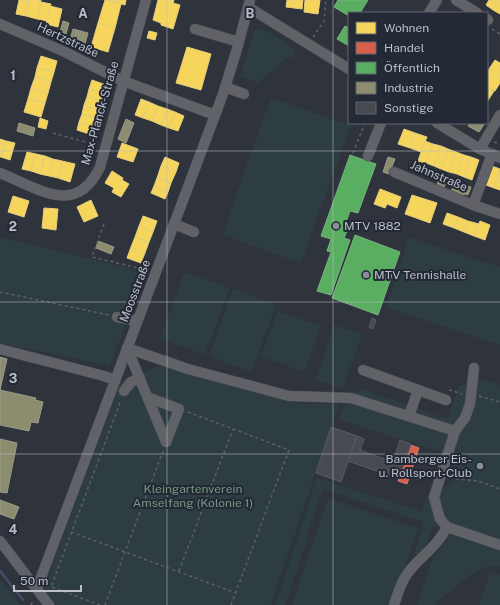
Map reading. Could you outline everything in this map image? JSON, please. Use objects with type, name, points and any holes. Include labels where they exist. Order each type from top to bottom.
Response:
[{"type":"street","name":"Max-Planck-Straße","points":[[0,173],[54,195],[62,196],[73,194],[85,188],[94,179],[100,167],[146,0]]},
{"type":"street","points":[[430,12],[437,0]]},
{"type":"street","points":[[456,0],[475,12]]},
{"type":"street","points":[[249,3],[309,44],[348,67]]},
{"type":"street","name":"Moosstraße","points":[[37,588],[215,116],[239,42],[249,3]]},
{"type":"street","name":"Hertzstraße","points":[[0,24],[65,52],[124,81],[215,116]]},
{"type":"street","points":[[196,29],[239,42]]},
{"type":"street","points":[[225,87],[244,94]]},
{"type":"street","points":[[480,149],[500,115]]},
{"type":"street","points":[[368,156],[381,124]]},
{"type":"street","name":"Jahnstraße","points":[[439,124],[480,149],[496,156],[473,205]]},
{"type":"street","name":"Jahnstraße","points":[[394,172],[473,205],[500,214]]},
{"type":"street","points":[[174,224],[194,232]]},
{"type":"street","points":[[117,317],[137,321]]},
{"type":"street","points":[[0,348],[115,380]]},
{"type":"street","points":[[127,348],[166,442]]},
{"type":"street","points":[[127,348],[188,369],[288,396],[351,398],[455,431]]},
{"type":"street","points":[[474,368],[472,397],[465,418],[455,431],[434,493],[435,502],[440,519],[447,527],[500,546]]},
{"type":"street","points":[[363,370],[446,400]]},
{"type":"street","points":[[124,391],[131,382],[140,378]]},
{"type":"street","points":[[408,416],[418,390]]},
{"type":"street","points":[[147,397],[179,409],[166,442]]},
{"type":"street","points":[[394,605],[403,581],[410,569],[439,541],[447,527]]},
{"type":"street","points":[[0,541],[49,605]]},
{"type":"path","points":[[309,44],[324,21],[326,0]]},
{"type":"path","points":[[488,23],[500,34]]},
{"type":"path","points":[[353,153],[365,124]]},
{"type":"path","points":[[53,133],[105,147]]},
{"type":"path","points":[[104,224],[92,257],[156,272]]},
{"type":"path","points":[[0,292],[117,317]]},
{"type":"path","points":[[99,605],[51,586],[124,391]]},
{"type":"path","points":[[472,397],[478,395],[500,402]]},
{"type":"path","points":[[179,409],[289,450],[231,605]]},
{"type":"path","points":[[179,572],[233,429]]},
{"type":"path","points":[[105,605],[166,442]]},
{"type":"path","points":[[456,479],[478,481],[500,489]]},
{"type":"path","points":[[71,532],[236,593]]},
{"type":"green space","points":[[257,29],[267,31],[283,41],[296,52],[293,57],[287,58],[274,71],[268,73],[258,83],[240,76],[254,32]]},
{"type":"green space","points":[[271,97],[351,126],[301,263],[222,235]]},
{"type":"green space","points":[[0,237],[146,272],[110,366],[0,343]]},
{"type":"green space","points":[[409,237],[500,267],[500,345],[386,307]]},
{"type":"green space","points":[[184,272],[230,288],[205,355],[160,339]]},
{"type":"green space","points":[[233,289],[276,305],[252,372],[209,356]]},
{"type":"green space","points":[[277,311],[321,326],[304,372],[261,357]]},
{"type":"green space","points":[[334,325],[362,334],[343,389],[315,380]]},
{"type":"green space","name":"Kleingartenverein Amselfang (Kolonie 1)","points":[[162,365],[297,404],[339,404],[271,605],[55,605],[43,590],[121,381]]},
{"type":"green space","points":[[476,377],[500,385],[500,567],[489,566],[474,573],[439,600],[436,605],[417,605],[433,557],[454,527],[433,527],[426,545],[420,554],[414,554],[424,522],[323,489],[285,605],[275,605],[317,478],[422,512],[427,496],[455,481],[457,477],[444,472],[450,455],[338,419],[346,403],[360,388],[447,419],[459,387]]},
{"type":"green space","points":[[328,498],[418,528],[392,605],[292,605]]},
{"type":"green space","points":[[490,572],[500,575],[500,605],[479,605]]},
{"type":"green space","points":[[0,578],[21,605],[0,605]]},
{"type":"building: Wohnen","points":[[19,0],[29,0],[26,16],[16,14]]},
{"type":"building: Wohnen","points":[[29,0],[41,0],[37,19],[26,16]]},
{"type":"building: Wohnen","points":[[105,0],[121,4],[115,28],[98,23]]},
{"type":"building: Wohnen","points":[[107,0],[126,0],[125,5]]},
{"type":"building: Wohnen","points":[[158,0],[174,0],[173,3],[180,5],[173,29],[161,25],[161,23],[153,20]]},
{"type":"building: Wohnen","points":[[287,0],[303,0],[302,9],[286,7]]},
{"type":"building: Wohnen","points":[[305,0],[320,0],[318,14],[304,12]]},
{"type":"building: Wohnen","points":[[489,0],[498,0],[493,10],[486,5]]},
{"type":"building: Wohnen","points":[[498,0],[500,0],[500,14],[493,10]]},
{"type":"building: Wohnen","points":[[41,2],[51,4],[47,21],[37,19]]},
{"type":"building: Wohnen","points":[[50,6],[62,9],[58,27],[46,24]]},
{"type":"building: Wohnen","points":[[98,23],[115,28],[108,52],[91,47]]},
{"type":"building: Wohnen","points":[[149,31],[157,33],[155,40],[147,38]]},
{"type":"building: Wohnen","points":[[187,47],[211,54],[201,90],[176,83]]},
{"type":"building: Wohnen","points":[[41,56],[57,61],[54,72],[37,68]]},
{"type":"building: Wohnen","points":[[495,60],[500,63],[500,76],[489,69]]},
{"type":"building: Wohnen","points":[[37,68],[54,72],[51,82],[35,77]]},
{"type":"building: Wohnen","points":[[489,69],[500,76],[500,83],[495,91],[488,88]]},
{"type":"building: Wohnen","points":[[35,77],[51,82],[48,93],[31,88]]},
{"type":"building: Wohnen","points":[[92,80],[106,85],[104,93],[89,89]]},
{"type":"building: Wohnen","points":[[31,88],[48,93],[45,103],[28,99]]},
{"type":"building: Wohnen","points":[[488,88],[494,91],[488,100]]},
{"type":"building: Wohnen","points":[[89,89],[104,93],[101,101],[87,97]]},
{"type":"building: Wohnen","points":[[87,97],[101,101],[99,110],[84,105]]},
{"type":"building: Wohnen","points":[[28,99],[45,103],[41,117],[24,112]]},
{"type":"building: Wohnen","points":[[141,99],[149,102],[143,118],[135,115]]},
{"type":"building: Wohnen","points":[[149,102],[158,106],[152,121],[143,118]]},
{"type":"building: Wohnen","points":[[84,105],[99,110],[96,118],[82,114]]},
{"type":"building: Wohnen","points":[[158,106],[167,109],[161,125],[152,121]]},
{"type":"building: Wohnen","points":[[167,109],[175,112],[169,128],[161,125]]},
{"type":"building: Wohnen","points":[[175,112],[184,116],[178,131],[169,128]]},
{"type":"building: Wohnen","points":[[82,114],[96,118],[94,126],[79,122]]},
{"type":"building: Wohnen","points":[[40,118],[48,121],[46,129],[38,127]]},
{"type":"building: Wohnen","points":[[79,122],[94,126],[92,135],[77,130]]},
{"type":"building: Wohnen","points":[[404,129],[415,133],[410,148],[398,144]]},
{"type":"building: Wohnen","points":[[415,133],[427,137],[421,152],[410,148]]},
{"type":"building: Wohnen","points":[[0,139],[6,141],[1,157],[0,157]]},
{"type":"building: Wohnen","points":[[6,141],[15,143],[10,160],[1,157]]},
{"type":"building: Wohnen","points":[[425,141],[433,144],[426,163],[418,161]]},
{"type":"building: Wohnen","points":[[122,143],[138,149],[133,162],[117,157]]},
{"type":"building: Wohnen","points":[[433,144],[441,146],[434,166],[426,163]]},
{"type":"building: Wohnen","points":[[441,146],[448,149],[441,169],[434,166]]},
{"type":"building: Wohnen","points":[[448,149],[456,152],[449,172],[441,169]]},
{"type":"building: Wohnen","points":[[27,152],[36,154],[31,171],[22,169]]},
{"type":"building: Wohnen","points":[[456,152],[464,155],[457,174],[449,172]]},
{"type":"building: Wohnen","points":[[36,154],[45,156],[40,174],[31,171]]},
{"type":"building: Wohnen","points":[[464,155],[471,157],[464,177],[457,174]]},
{"type":"building: Wohnen","points":[[45,156],[53,159],[49,176],[40,174]]},
{"type":"building: Wohnen","points":[[165,157],[179,163],[176,172],[161,166]]},
{"type":"building: Wohnen","points":[[471,157],[479,160],[472,180],[464,177]]},
{"type":"building: Wohnen","points":[[53,159],[62,161],[58,178],[49,176]]},
{"type":"building: Wohnen","points":[[62,161],[75,164],[70,182],[58,178]]},
{"type":"building: Wohnen","points":[[161,166],[176,172],[171,183],[157,178]]},
{"type":"building: Wohnen","points":[[492,166],[500,169],[494,188],[486,185]]},
{"type":"building: Wohnen","points":[[112,171],[129,184],[121,197],[112,192],[114,188],[105,183]]},
{"type":"building: Wohnen","points":[[500,171],[500,190],[494,188]]},
{"type":"building: Wohnen","points":[[157,178],[171,183],[168,192],[154,186]]},
{"type":"building: Wohnen","points":[[154,186],[168,192],[165,199],[151,193]]},
{"type":"building: Wohnen","points":[[380,189],[401,197],[397,208],[387,204],[385,208],[374,204]]},
{"type":"building: Wohnen","points":[[412,195],[437,203],[430,223],[405,214]]},
{"type":"building: Wohnen","points":[[13,196],[29,201],[24,217],[8,212]]},
{"type":"building: Wohnen","points":[[91,200],[98,216],[84,222],[77,207]]},
{"type":"building: Wohnen","points":[[44,208],[58,209],[56,230],[42,228]]},
{"type":"building: Wohnen","points":[[447,213],[458,217],[454,228],[443,224]]},
{"type":"building: Wohnen","points":[[143,216],[157,221],[153,232],[139,226]]},
{"type":"building: Wohnen","points":[[458,217],[468,221],[464,232],[454,228]]},
{"type":"building: Wohnen","points":[[468,221],[479,224],[474,236],[464,232]]},
{"type":"building: Wohnen","points":[[480,221],[490,225],[485,240],[474,236]]},
{"type":"building: Wohnen","points":[[139,226],[153,232],[149,242],[135,237]]},
{"type":"building: Wohnen","points":[[135,237],[149,242],[145,253],[131,247]]},
{"type":"building: Wohnen","points":[[131,247],[145,253],[141,263],[127,258]]},
{"type":"building: Handel","points":[[411,445],[419,448],[407,484],[398,481]]},
{"type":"building: Öffentlich","points":[[338,0],[368,0],[361,12],[348,12],[348,15],[334,7]]},
{"type":"building: Öffentlich","points":[[345,26],[348,28],[348,45],[337,39]]},
{"type":"building: Öffentlich","name":"MTV 1882","points":[[350,155],[376,164],[358,213],[350,211],[345,225],[349,226],[344,238],[350,240],[331,295],[317,291],[331,252],[327,251],[331,239],[321,236]]},
{"type":"building: Öffentlich","name":"MTV Tennishalle","points":[[355,235],[400,252],[378,315],[332,298]]},
{"type":"building: Industrie","points":[[63,21],[69,23],[66,34],[60,32]]},
{"type":"building: Industrie","points":[[73,29],[77,30],[74,41],[70,40]]},
{"type":"building: Industrie","points":[[77,30],[81,31],[77,42],[74,41]]},
{"type":"building: Industrie","points":[[81,31],[84,32],[81,43],[77,42]]},
{"type":"building: Industrie","points":[[84,32],[88,33],[85,44],[81,43]]},
{"type":"building: Industrie","points":[[126,119],[134,123],[126,143],[118,139]]},
{"type":"building: Industrie","points":[[19,123],[35,128],[33,136],[17,131]]},
{"type":"building: Industrie","points":[[469,124],[484,124],[479,132],[468,126]]},
{"type":"building: Industrie","points":[[388,157],[395,159],[389,174],[383,172]]},
{"type":"building: Industrie","points":[[439,178],[447,180],[444,187],[437,185]]},
{"type":"building: Industrie","points":[[454,183],[462,186],[459,195],[451,192]]},
{"type":"building: Industrie","points":[[463,184],[471,187],[468,195],[459,195]]},
{"type":"building: Industrie","points":[[98,241],[114,247],[111,254],[96,248]]},
{"type":"building: Industrie","points":[[0,357],[7,359],[0,390]]},
{"type":"building: Industrie","points":[[0,390],[36,398],[35,400],[43,402],[38,423],[31,422],[29,431],[0,425]]},
{"type":"building: Industrie","points":[[0,439],[17,443],[7,493],[0,492]]},
{"type":"building: Industrie","points":[[0,500],[19,507],[14,519],[0,514]]},
{"type":"building: Sonstige","points":[[372,318],[376,320],[373,329],[369,327]]},
{"type":"building: Sonstige","points":[[331,427],[357,436],[341,482],[316,473]]},
{"type":"building: Sonstige","points":[[357,436],[364,439],[360,450],[393,462],[400,440],[411,444],[399,479],[348,461]]},
{"type":"building: Sonstige","points":[[416,472],[422,474],[421,480],[414,478]]},
{"type":"waterway","points":[[0,571],[23,600]]},
{"type":"place","name":"MTV 1882","points":[[336,226]]},
{"type":"place","name":"MTV Tennishalle","points":[[366,275]]},
{"type":"place","name":"Bamberger Eis- u. Rollsport-Club","points":[[480,466]]}]
